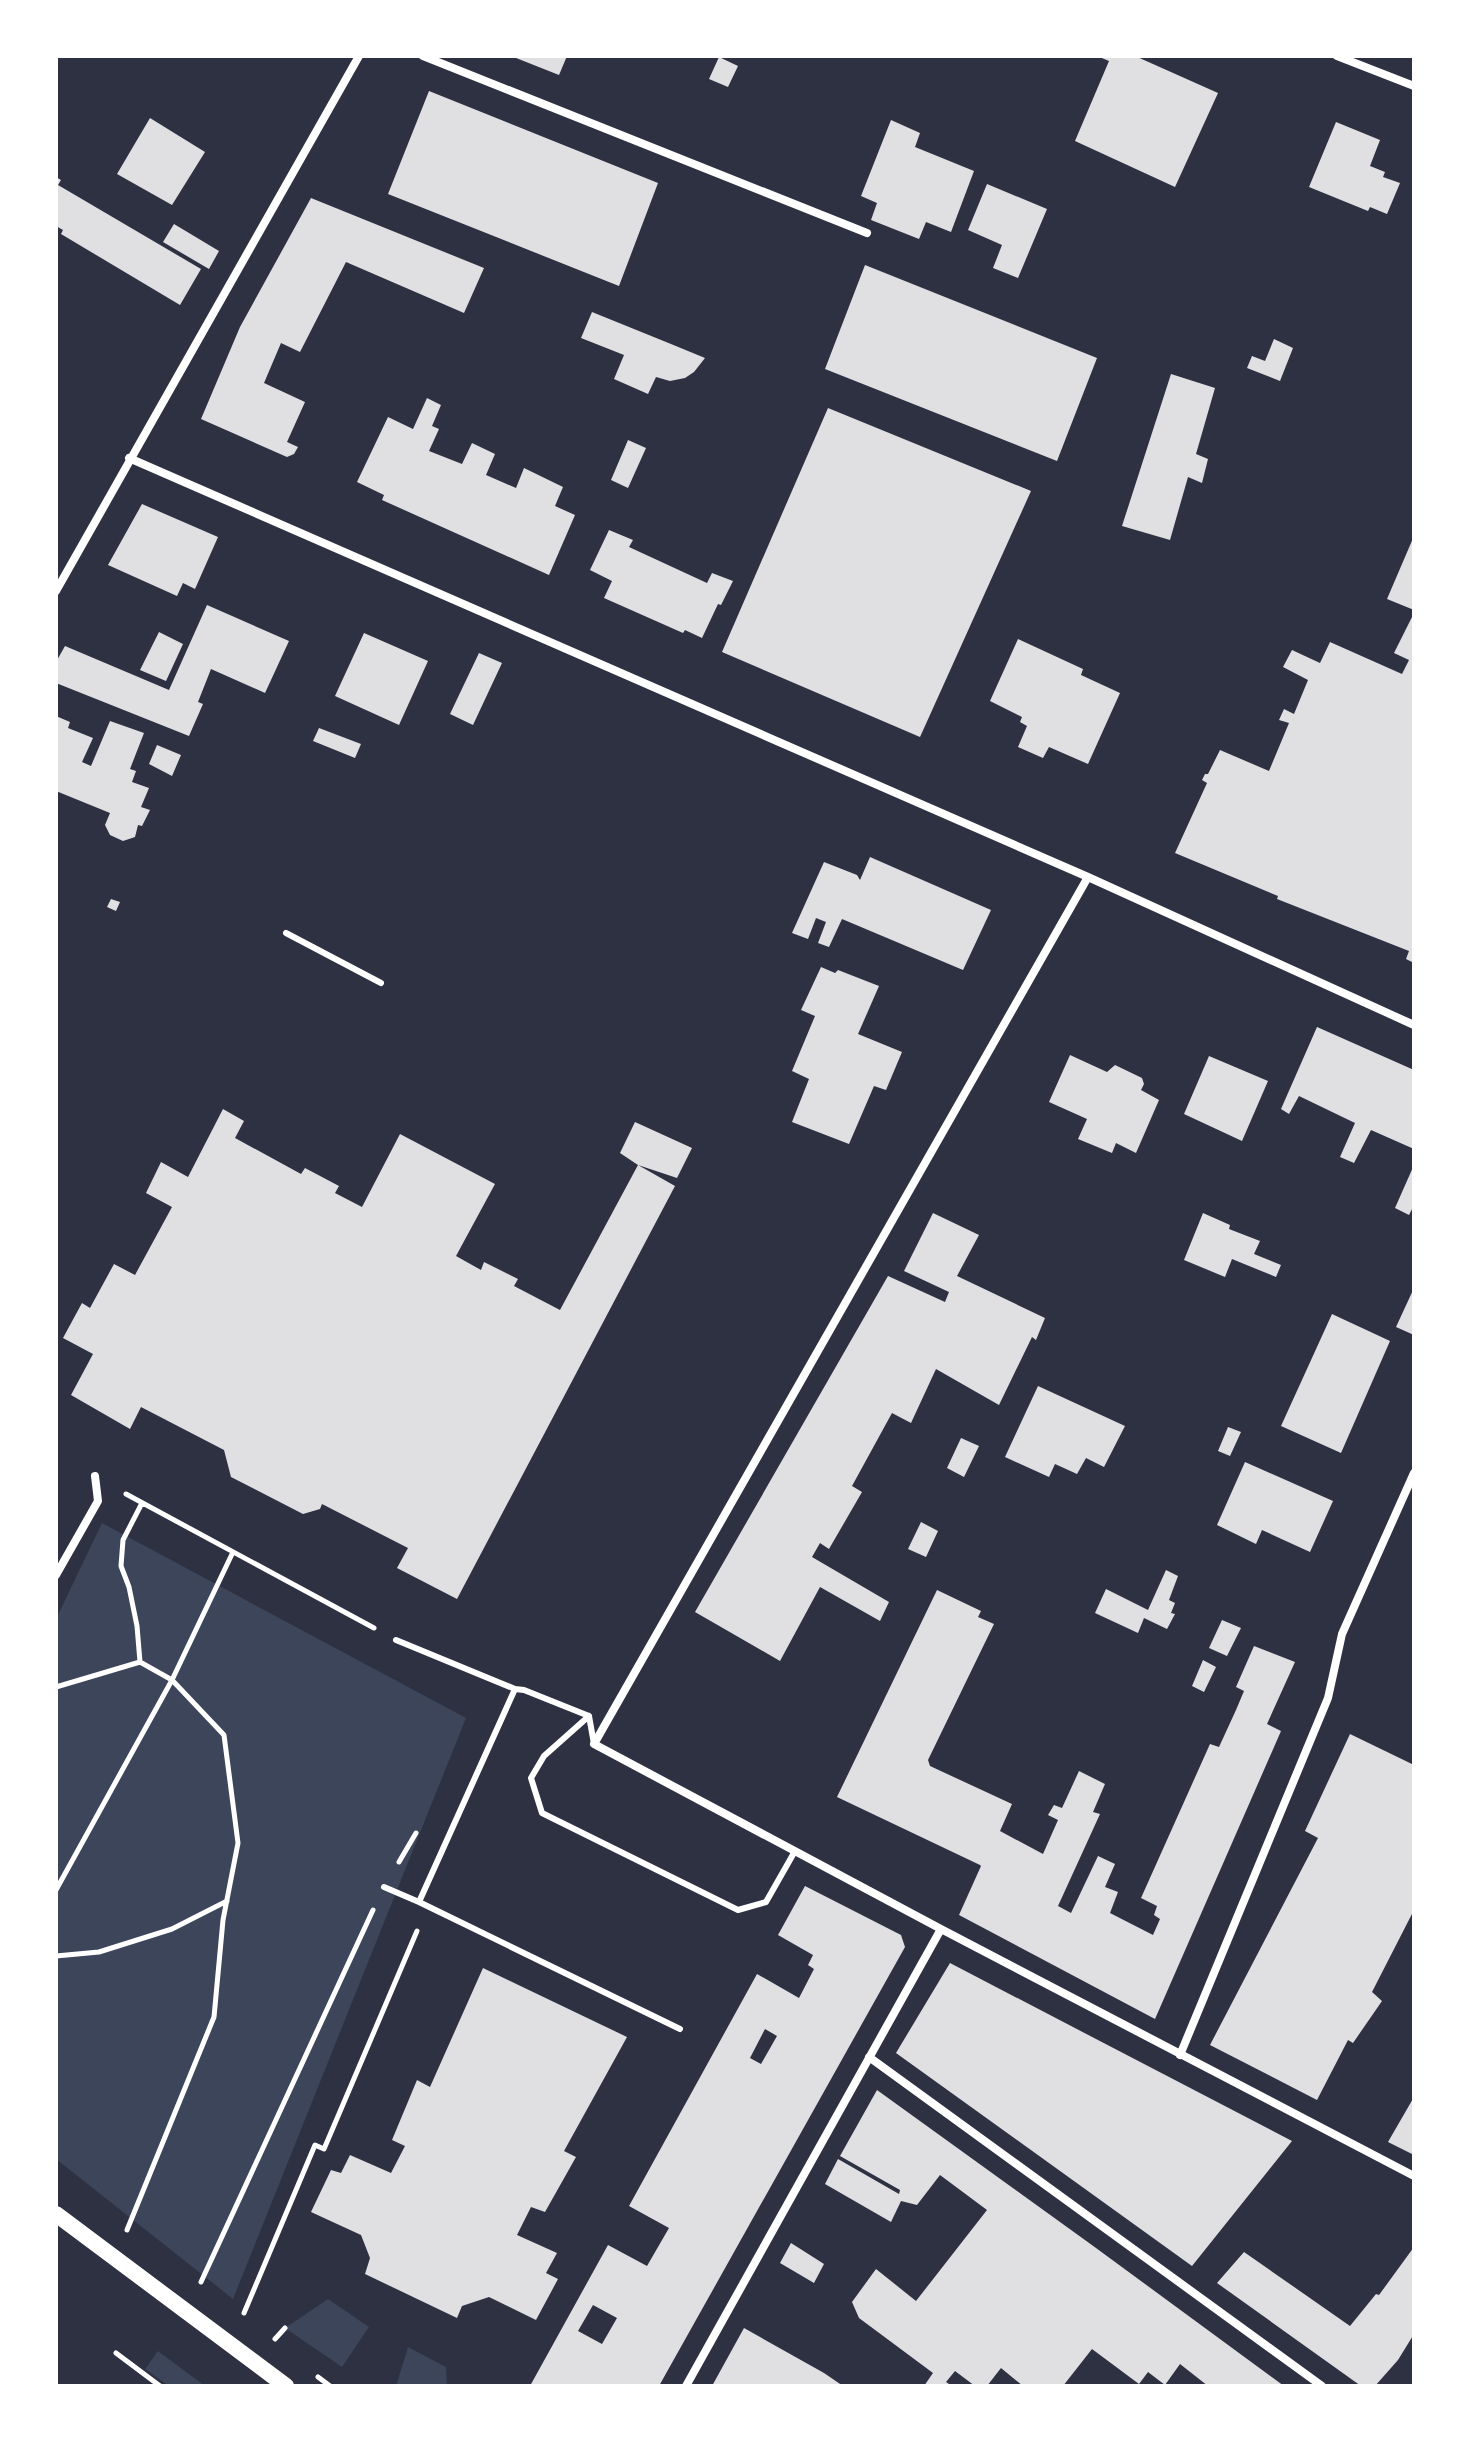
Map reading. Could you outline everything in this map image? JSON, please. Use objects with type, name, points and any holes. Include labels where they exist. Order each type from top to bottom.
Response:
[{"type":"main road","points":[[56,2214],[286,2386]]},
{"type":"street","points":[[56,591],[359,56]]},
{"type":"street","points":[[423,56],[867,233]]},
{"type":"street","points":[[1337,56],[1414,86]]},
{"type":"street","points":[[129,458],[1088,877],[1414,1025]]},
{"type":"street","points":[[1088,877],[594,1744],[1414,2176]]},
{"type":"street","points":[[1180,2055],[1328,1698],[1342,1634],[1414,1473]]},
{"type":"street","points":[[56,1575],[98,1501],[95,1476]]},
{"type":"street","points":[[686,2386],[941,1929]]},
{"type":"street","points":[[869,2057],[1322,2386]]},
{"type":"lane","points":[[286,933],[381,983]]},
{"type":"lane","points":[[396,1640],[589,1716]]},
{"type":"lane","points":[[419,1902],[515,1689]]},
{"type":"lane","points":[[589,1716],[594,1744]]},
{"type":"lane","points":[[589,1716],[544,1756],[531,1778],[542,1813],[738,1910],[766,1902],[795,1851]]},
{"type":"lane","points":[[384,1887],[680,2029]]},
{"type":"path","points":[[140,1662],[137,1626],[121,1566],[123,1540],[142,1503],[396,1640]]},
{"type":"path","points":[[56,1890],[172,1680],[233,1552]]},
{"type":"path","points":[[56,1687],[140,1662],[172,1680],[224,1735],[238,1843],[227,1901],[214,2017],[115,2258]]},
{"type":"path","points":[[187,2312],[384,1887],[424,1821]]},
{"type":"path","points":[[56,1956],[99,1952],[172,1929],[227,1901]]},
{"type":"path","points":[[231,2345],[296,2187],[315,2145],[324,2149],[427,1908]]},
{"type":"path","points":[[116,2353],[160,2386]]},
{"type":"shaded area","points":[[102,1523],[466,1718],[233,2299],[56,2159],[56,1619]]},
{"type":"shaded area","points":[[328,2299],[369,2327],[342,2367],[285,2328]]},
{"type":"shaded area","points":[[408,2347],[446,2367],[447,2386],[396,2386]]},
{"type":"shaded area","points":[[158,2351],[205,2386],[169,2386],[145,2369]]},
{"type":"building","points":[[511,56],[567,56],[559,75]]},
{"type":"building","points":[[1097,56],[1135,56],[1218,93],[1175,187],[1075,141],[1109,61]]},
{"type":"building","points":[[719,57],[738,66],[728,87],[709,79]]},
{"type":"building","points":[[429,91],[658,183],[619,286],[388,194]]},
{"type":"building","points":[[150,118],[205,152],[172,205],[117,174]]},
{"type":"building","points":[[891,120],[920,133],[915,147],[974,171],[951,232],[926,222],[919,239],[871,220],[877,203],[861,196]]},
{"type":"building","points":[[1336,122],[1380,140],[1370,166],[1385,172],[1383,177],[1400,183],[1387,214],[1370,207],[1368,211],[1309,187]]},
{"type":"building","points":[[56,177],[61,180],[58,185],[201,269],[180,305],[61,234],[63,230],[56,226]]},
{"type":"building","points":[[987,184],[1047,209],[1018,278],[993,268],[1002,245],[968,230]]},
{"type":"building","points":[[311,198],[484,268],[464,313],[346,262],[300,352],[281,343],[264,383],[305,402],[287,442],[298,447],[294,454],[287,457],[201,419],[240,327]]},
{"type":"building","points":[[174,224],[219,251],[209,269],[163,242]]},
{"type":"building","points":[[865,265],[1097,358],[1057,461],[825,369]]},
{"type":"building","points":[[592,312],[705,358],[685,378],[670,381],[656,377],[648,394],[614,379],[624,355],[581,338]]},
{"type":"building","points":[[1274,339],[1293,348],[1280,381],[1247,368],[1252,356],[1265,361]]},
{"type":"building","points":[[1171,374],[1215,388],[1196,454],[1208,459],[1202,483],[1188,477],[1170,540],[1122,526]]},
{"type":"building","points":[[427,398],[441,405],[432,426],[439,429],[429,451],[462,464],[472,443],[495,454],[486,475],[516,488],[524,468],[563,487],[555,506],[575,515],[549,575],[382,500],[384,495],[357,482],[388,417],[413,429]]},
{"type":"building","points":[[828,408],[1031,491],[920,737],[722,652]]},
{"type":"building","points":[[628,440],[646,448],[628,488],[611,480]]},
{"type":"building","points":[[142,504],[218,537],[195,589],[183,583],[177,596],[108,565]]},
{"type":"building","points":[[609,530],[633,540],[629,547],[707,583],[712,573],[733,581],[702,638],[685,630],[683,633],[604,598],[612,581],[590,570]]},
{"type":"building","points":[[1414,536],[1414,610],[1387,599]]},
{"type":"building","points":[[207,605],[289,641],[265,693],[211,669],[198,702],[203,704],[189,736],[56,683],[56,662],[65,646],[169,690]]},
{"type":"building","points":[[1414,613],[1414,963],[1406,959],[1409,951],[1277,899],[1278,896],[1175,853],[1207,783],[1202,780],[1220,750],[1269,771],[1289,723],[1279,720],[1284,709],[1294,714],[1308,680],[1283,667],[1292,650],[1320,663],[1330,642],[1402,674],[1409,660],[1394,653]]},
{"type":"building","points":[[159,632],[183,644],[166,681],[140,670]]},
{"type":"building","points":[[364,633],[428,661],[399,725],[335,696]]},
{"type":"building","points":[[1018,639],[1083,669],[1081,675],[1120,693],[1088,764],[1049,747],[1043,758],[1018,747],[1027,726],[1020,722],[1022,717],[990,701]]},
{"type":"building","points":[[479,653],[502,663],[473,725],[450,714]]},
{"type":"building","points":[[56,716],[70,722],[68,728],[93,738],[82,762],[91,766],[110,721],[144,733],[130,769],[136,771],[132,782],[149,788],[141,807],[150,810],[142,826],[138,825],[135,837],[123,841],[110,835],[105,825],[110,813],[56,791]]},
{"type":"building","points":[[319,728],[361,744],[355,758],[313,741]]},
{"type":"building","points":[[157,745],[181,755],[172,776],[149,764]]},
{"type":"building","points":[[870,857],[991,910],[963,970],[842,919],[829,947],[818,943],[826,922],[816,918],[808,939],[792,933],[824,862],[857,875],[860,880]]},
{"type":"building","points":[[111,899],[120,902],[116,911],[107,907]]},
{"type":"building","points":[[821,967],[835,973],[838,970],[879,986],[858,1034],[902,1052],[886,1090],[874,1086],[849,1144],[792,1122],[809,1079],[792,1071],[815,1016],[801,1010]]},
{"type":"building","points":[[1317,1027],[1414,1070],[1414,1149],[1371,1130],[1354,1163],[1340,1157],[1355,1123],[1299,1096],[1289,1114],[1281,1109]]},
{"type":"building","points":[[1070,1055],[1107,1072],[1115,1065],[1142,1078],[1144,1084],[1141,1090],[1159,1100],[1136,1153],[1116,1143],[1112,1153],[1078,1139],[1087,1119],[1049,1102]]},
{"type":"building","points":[[1209,1056],[1268,1081],[1242,1141],[1184,1114]]},
{"type":"building","points":[[223,1109],[244,1121],[235,1138],[301,1174],[305,1168],[339,1186],[335,1193],[362,1207],[400,1134],[495,1184],[456,1256],[481,1270],[484,1262],[518,1279],[514,1286],[560,1310],[638,1165],[675,1186],[457,1599],[397,1568],[408,1548],[322,1504],[320,1509],[303,1514],[231,1477],[224,1450],[141,1407],[130,1429],[71,1395],[93,1354],[63,1338],[82,1303],[90,1308],[114,1264],[135,1275],[172,1207],[146,1193],[161,1162],[188,1177]]},
{"type":"building","points":[[635,1122],[692,1148],[677,1178],[638,1165],[620,1153]]},
{"type":"building","points":[[1414,1165],[1414,1205],[1409,1215],[1395,1208]]},
{"type":"building","points":[[933,1213],[979,1235],[957,1276],[1045,1318],[1036,1340],[1032,1337],[999,1405],[936,1369],[911,1423],[892,1413],[852,1486],[862,1492],[829,1549],[820,1543],[812,1557],[889,1602],[880,1621],[820,1587],[780,1661],[695,1612],[888,1276],[945,1302],[949,1292],[904,1271]]},
{"type":"building","points":[[1203,1213],[1230,1225],[1229,1229],[1260,1241],[1254,1254],[1281,1265],[1276,1277],[1232,1259],[1225,1277],[1184,1260]]},
{"type":"building","points":[[1414,1288],[1414,1335],[1396,1327]]},
{"type":"building","points":[[1332,1314],[1390,1341],[1341,1453],[1281,1426]]},
{"type":"building","points":[[1038,1386],[1125,1426],[1104,1467],[1086,1458],[1077,1474],[1055,1464],[1049,1477],[1005,1457]]},
{"type":"building","points":[[1228,1427],[1241,1432],[1230,1456],[1218,1451]]},
{"type":"building","points":[[961,1438],[979,1446],[964,1477],[947,1468]]},
{"type":"building","points":[[1245,1462],[1333,1501],[1310,1552],[1262,1530],[1256,1544],[1217,1525]]},
{"type":"building","points":[[921,1522],[938,1531],[926,1557],[908,1549]]},
{"type":"building","points":[[1166,1570],[1178,1576],[1169,1600],[1175,1603],[1171,1613],[1175,1614],[1167,1629],[1144,1618],[1138,1633],[1095,1613],[1106,1589],[1148,1610]]},
{"type":"building","points":[[937,1590],[981,1611],[978,1617],[994,1624],[928,1760],[930,1766],[1012,1804],[1000,1831],[1043,1854],[1058,1820],[1048,1815],[1054,1805],[1062,1808],[1079,1771],[1105,1784],[1093,1812],[1100,1814],[1058,1906],[1071,1913],[1098,1856],[1115,1864],[1105,1887],[1118,1892],[1110,1913],[1153,1935],[1160,1919],[1154,1915],[1157,1906],[1141,1898],[1210,1744],[1219,1747],[1236,1710],[1244,1691],[1236,1687],[1254,1646],[1295,1662],[1267,1724],[1281,1731],[1155,2019],[959,1915],[980,1865],[837,1797]]},
{"type":"building","points":[[1222,1620],[1241,1628],[1227,1656],[1209,1648]]},
{"type":"building","points":[[1203,1660],[1216,1667],[1204,1692],[1192,1686]]},
{"type":"building","points":[[1350,1734],[1414,1765],[1414,1910],[1372,1992],[1382,2001],[1353,2043],[1348,2040],[1317,2100],[1210,2045],[1318,1838],[1305,1831]]},
{"type":"building","points":[[805,1886],[901,1935],[905,1947],[659,2386],[530,2386],[608,2245],[647,2266],[669,2228],[629,2206],[757,1974],[799,1998],[814,1969],[808,1965],[813,1955],[778,1935]],"holes":[[[765,2029],[777,2036],[761,2064],[750,2058]],[[593,2305],[617,2318],[602,2344],[578,2331]]]},
{"type":"building","points":[[950,1963],[1292,2141],[1192,2266],[896,2053]]},
{"type":"building","points":[[483,1968],[627,2037],[564,2151],[576,2157],[545,2212],[531,2207],[517,2235],[557,2253],[546,2273],[558,2279],[536,2320],[489,2297],[462,2306],[457,2318],[365,2274],[370,2258],[361,2235],[311,2212],[331,2170],[341,2173],[350,2155],[391,2173],[405,2146],[392,2140],[417,2080],[430,2087]]},
{"type":"building","points":[[877,2090],[1284,2386],[1208,2386],[1180,2364],[1165,2385],[1148,2372],[1139,2384],[1092,2349],[1063,2386],[1023,2386],[1001,2368],[987,2386],[975,2386],[955,2371],[946,2382],[952,2386],[924,2386],[933,2373],[859,2318],[852,2302],[876,2269],[916,2301],[987,2210],[940,2175],[917,2205],[901,2201],[891,2222],[825,2184],[838,2159],[899,2194],[900,2190],[840,2156]]},
{"type":"building","points":[[1414,2097],[1414,2155],[1388,2142]]},
{"type":"building","points":[[791,2243],[824,2264],[814,2283],[780,2263]]},
{"type":"building","points":[[1414,2247],[1414,2334],[1398,2360],[1375,2386],[1361,2386],[1217,2283],[1244,2252],[1350,2326],[1376,2294],[1379,2295]]},
{"type":"building","points":[[744,2328],[824,2373],[843,2386],[712,2386]]}]
